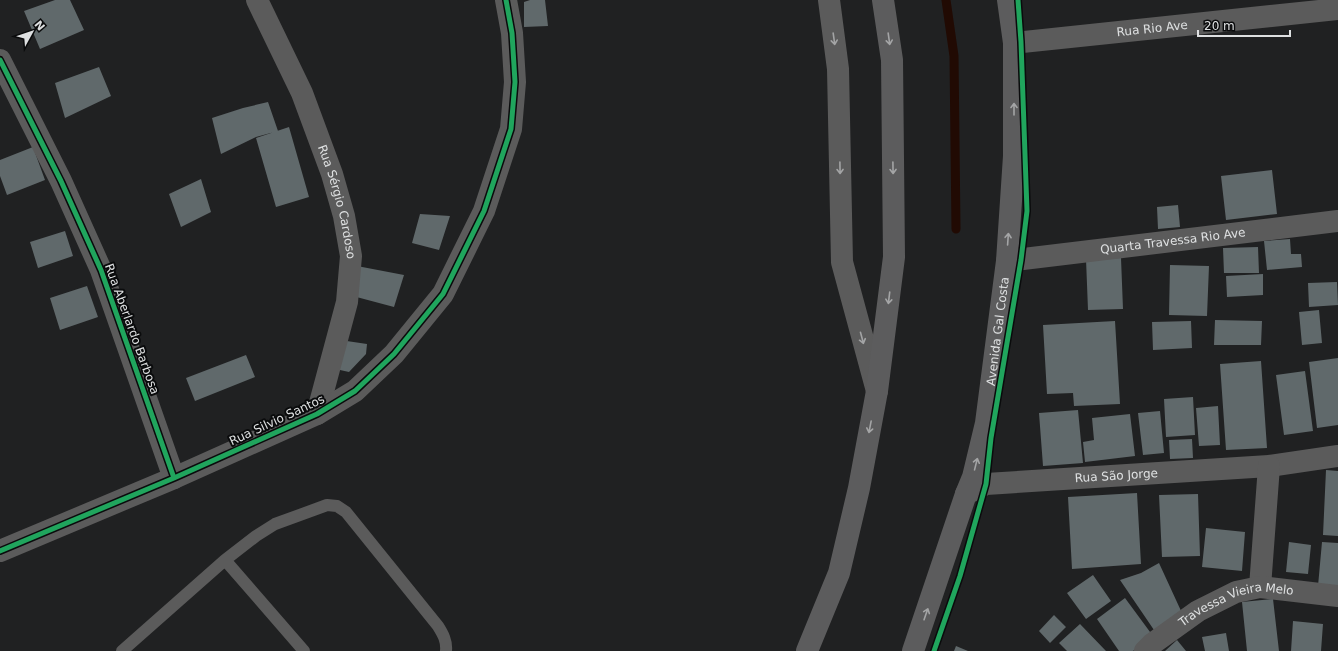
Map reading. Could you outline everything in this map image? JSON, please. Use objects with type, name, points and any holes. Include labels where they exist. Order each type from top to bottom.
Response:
[{"type":"main road","points":[[807,651],[839,573],[859,488],[877,391],[894,257],[892,60],[884,0]]},
{"type":"main road","name":"Avenida Gal Costa","points":[[913,651],[973,477],[986,423],[1007,261],[1014,156],[1014,43],[1008,0]]},
{"type":"street","name":"Rua Sérgio Cardoso","points":[[257,0],[302,93],[332,174],[344,216],[351,256],[347,302],[317,414]]},
{"type":"street","name":"Rua Silvio Santos","points":[[0,551],[174,478],[317,414],[355,391],[394,354],[443,294],[484,211],[511,128],[515,82],[512,33],[506,0]]},
{"type":"street","points":[[829,0],[838,69],[842,262],[877,391]]},
{"type":"street","name":"Rua Rio Ave","points":[[1014,43],[1338,9]]},
{"type":"street","name":"Rua Aberlardo Barbosa","points":[[0,60],[60,181],[101,270],[174,478]]},
{"type":"street","name":"Quarta Travessa Rio Ave","points":[[1007,261],[1338,221]]},
{"type":"street","name":"Rua São Jorge","points":[[966,494],[986,484],[1269,466],[1338,456]]},
{"type":"street","points":[[1260,587],[1269,466]]},
{"type":"street","name":"Travessa Vieira Melo","points":[[1144,651],[1198,612],[1236,592],[1260,587],[1338,596]]},
{"type":"lane","points":[[130,648],[225,560],[256,536],[275,524],[327,505],[337,506],[346,512],[438,626],[447,645],[446,651]]},
{"type":"lane","points":[[225,560],[304,651]]},
{"type":"building","points":[[55,0],[70,0],[84,30],[40,49],[24,11]]},
{"type":"building","points":[[530,0],[545,0],[548,26],[524,27],[524,2]]},
{"type":"building","points":[[99,67],[111,96],[65,118],[55,83]]},
{"type":"building","points":[[268,102],[278,131],[256,137],[221,154],[212,118]]},
{"type":"building","points":[[289,127],[309,197],[276,207],[256,138]]},
{"type":"building","points":[[33,147],[45,180],[7,195],[0,176],[0,160]]},
{"type":"building","points":[[1272,170],[1277,214],[1226,220],[1221,176]]},
{"type":"building","points":[[201,179],[211,212],[181,227],[169,194]]},
{"type":"building","points":[[1178,205],[1180,227],[1158,229],[1157,207]]},
{"type":"building","points":[[420,214],[450,216],[439,250],[412,243]]},
{"type":"building","points":[[65,231],[73,256],[38,268],[30,242]]},
{"type":"building","points":[[1290,239],[1291,254],[1301,254],[1302,267],[1267,270],[1264,241]]},
{"type":"building","points":[[1258,247],[1259,273],[1224,273],[1223,248]]},
{"type":"building","points":[[1121,258],[1123,309],[1088,310],[1086,259]]},
{"type":"building","points":[[1170,265],[1209,266],[1207,316],[1169,315]]},
{"type":"building","points":[[357,266],[404,275],[394,307],[349,295]]},
{"type":"building","points":[[1263,274],[1263,295],[1227,297],[1226,276]]},
{"type":"building","points":[[1337,282],[1338,305],[1309,307],[1308,283]]},
{"type":"building","points":[[87,286],[98,317],[60,330],[50,298]]},
{"type":"building","points":[[1319,310],[1322,343],[1302,345],[1299,312]]},
{"type":"building","points":[[1215,320],[1262,321],[1261,345],[1214,345]]},
{"type":"building","points":[[1115,321],[1120,404],[1074,406],[1073,393],[1047,394],[1043,325]]},
{"type":"building","points":[[1191,321],[1192,348],[1153,350],[1152,322]]},
{"type":"building","points":[[340,340],[367,344],[366,354],[349,372],[331,368]]},
{"type":"building","points":[[246,355],[255,377],[195,401],[186,378]]},
{"type":"building","points":[[1338,358],[1338,425],[1317,428],[1309,362]]},
{"type":"building","points":[[1261,361],[1267,448],[1226,450],[1220,364]]},
{"type":"building","points":[[1305,371],[1313,431],[1284,435],[1276,375]]},
{"type":"building","points":[[1193,397],[1195,435],[1166,437],[1164,399]]},
{"type":"building","points":[[1218,406],[1220,445],[1199,446],[1196,408]]},
{"type":"building","points":[[1078,410],[1083,463],[1043,466],[1039,413]]},
{"type":"building","points":[[1160,411],[1164,453],[1143,455],[1138,413]]},
{"type":"building","points":[[1130,414],[1135,456],[1085,462],[1083,442],[1094,440],[1092,418]]},
{"type":"building","points":[[1192,439],[1193,458],[1170,459],[1169,440]]},
{"type":"building","points":[[1326,470],[1338,471],[1338,536],[1323,535]]},
{"type":"building","points":[[1137,493],[1141,564],[1072,569],[1068,497]]},
{"type":"building","points":[[1198,494],[1200,556],[1162,557],[1159,495]]},
{"type":"building","points":[[1206,528],[1245,532],[1242,571],[1202,567]]},
{"type":"building","points":[[1289,542],[1311,545],[1308,574],[1286,572]]},
{"type":"building","points":[[1322,542],[1338,543],[1338,588],[1318,586]]},
{"type":"building","points":[[1159,563],[1182,613],[1154,630],[1120,580],[1141,573]]},
{"type":"building","points":[[1093,575],[1111,601],[1086,619],[1067,593]]},
{"type":"building","points":[[1125,598],[1153,636],[1133,651],[1119,651],[1097,619]]},
{"type":"building","points":[[1273,599],[1279,651],[1247,651],[1242,602]]},
{"type":"building","points":[[1054,615],[1066,627],[1050,643],[1039,631]]},
{"type":"building","points":[[1293,621],[1323,624],[1321,651],[1291,651]]},
{"type":"building","points":[[1080,624],[1106,651],[1067,651],[1059,643]]},
{"type":"building","points":[[1226,633],[1229,651],[1205,651],[1202,637]]},
{"type":"building","points":[[1177,640],[1186,651],[1165,651]]},
{"type":"building","points":[[956,646],[968,651],[954,651]]},
{"type":"waterway","points":[[946,0],[954,56],[956,229]]},
{"type":"cycle path","points":[[0,551],[174,478],[317,414],[355,391],[394,354],[443,294],[484,211],[511,129],[515,82],[512,33],[506,0]]},
{"type":"cycle path","points":[[934,651],[960,576],[986,484],[991,438],[1021,260],[1027,211],[1021,42],[1018,0]]},
{"type":"cycle path","points":[[0,60],[61,181],[101,270],[174,478]]}]
